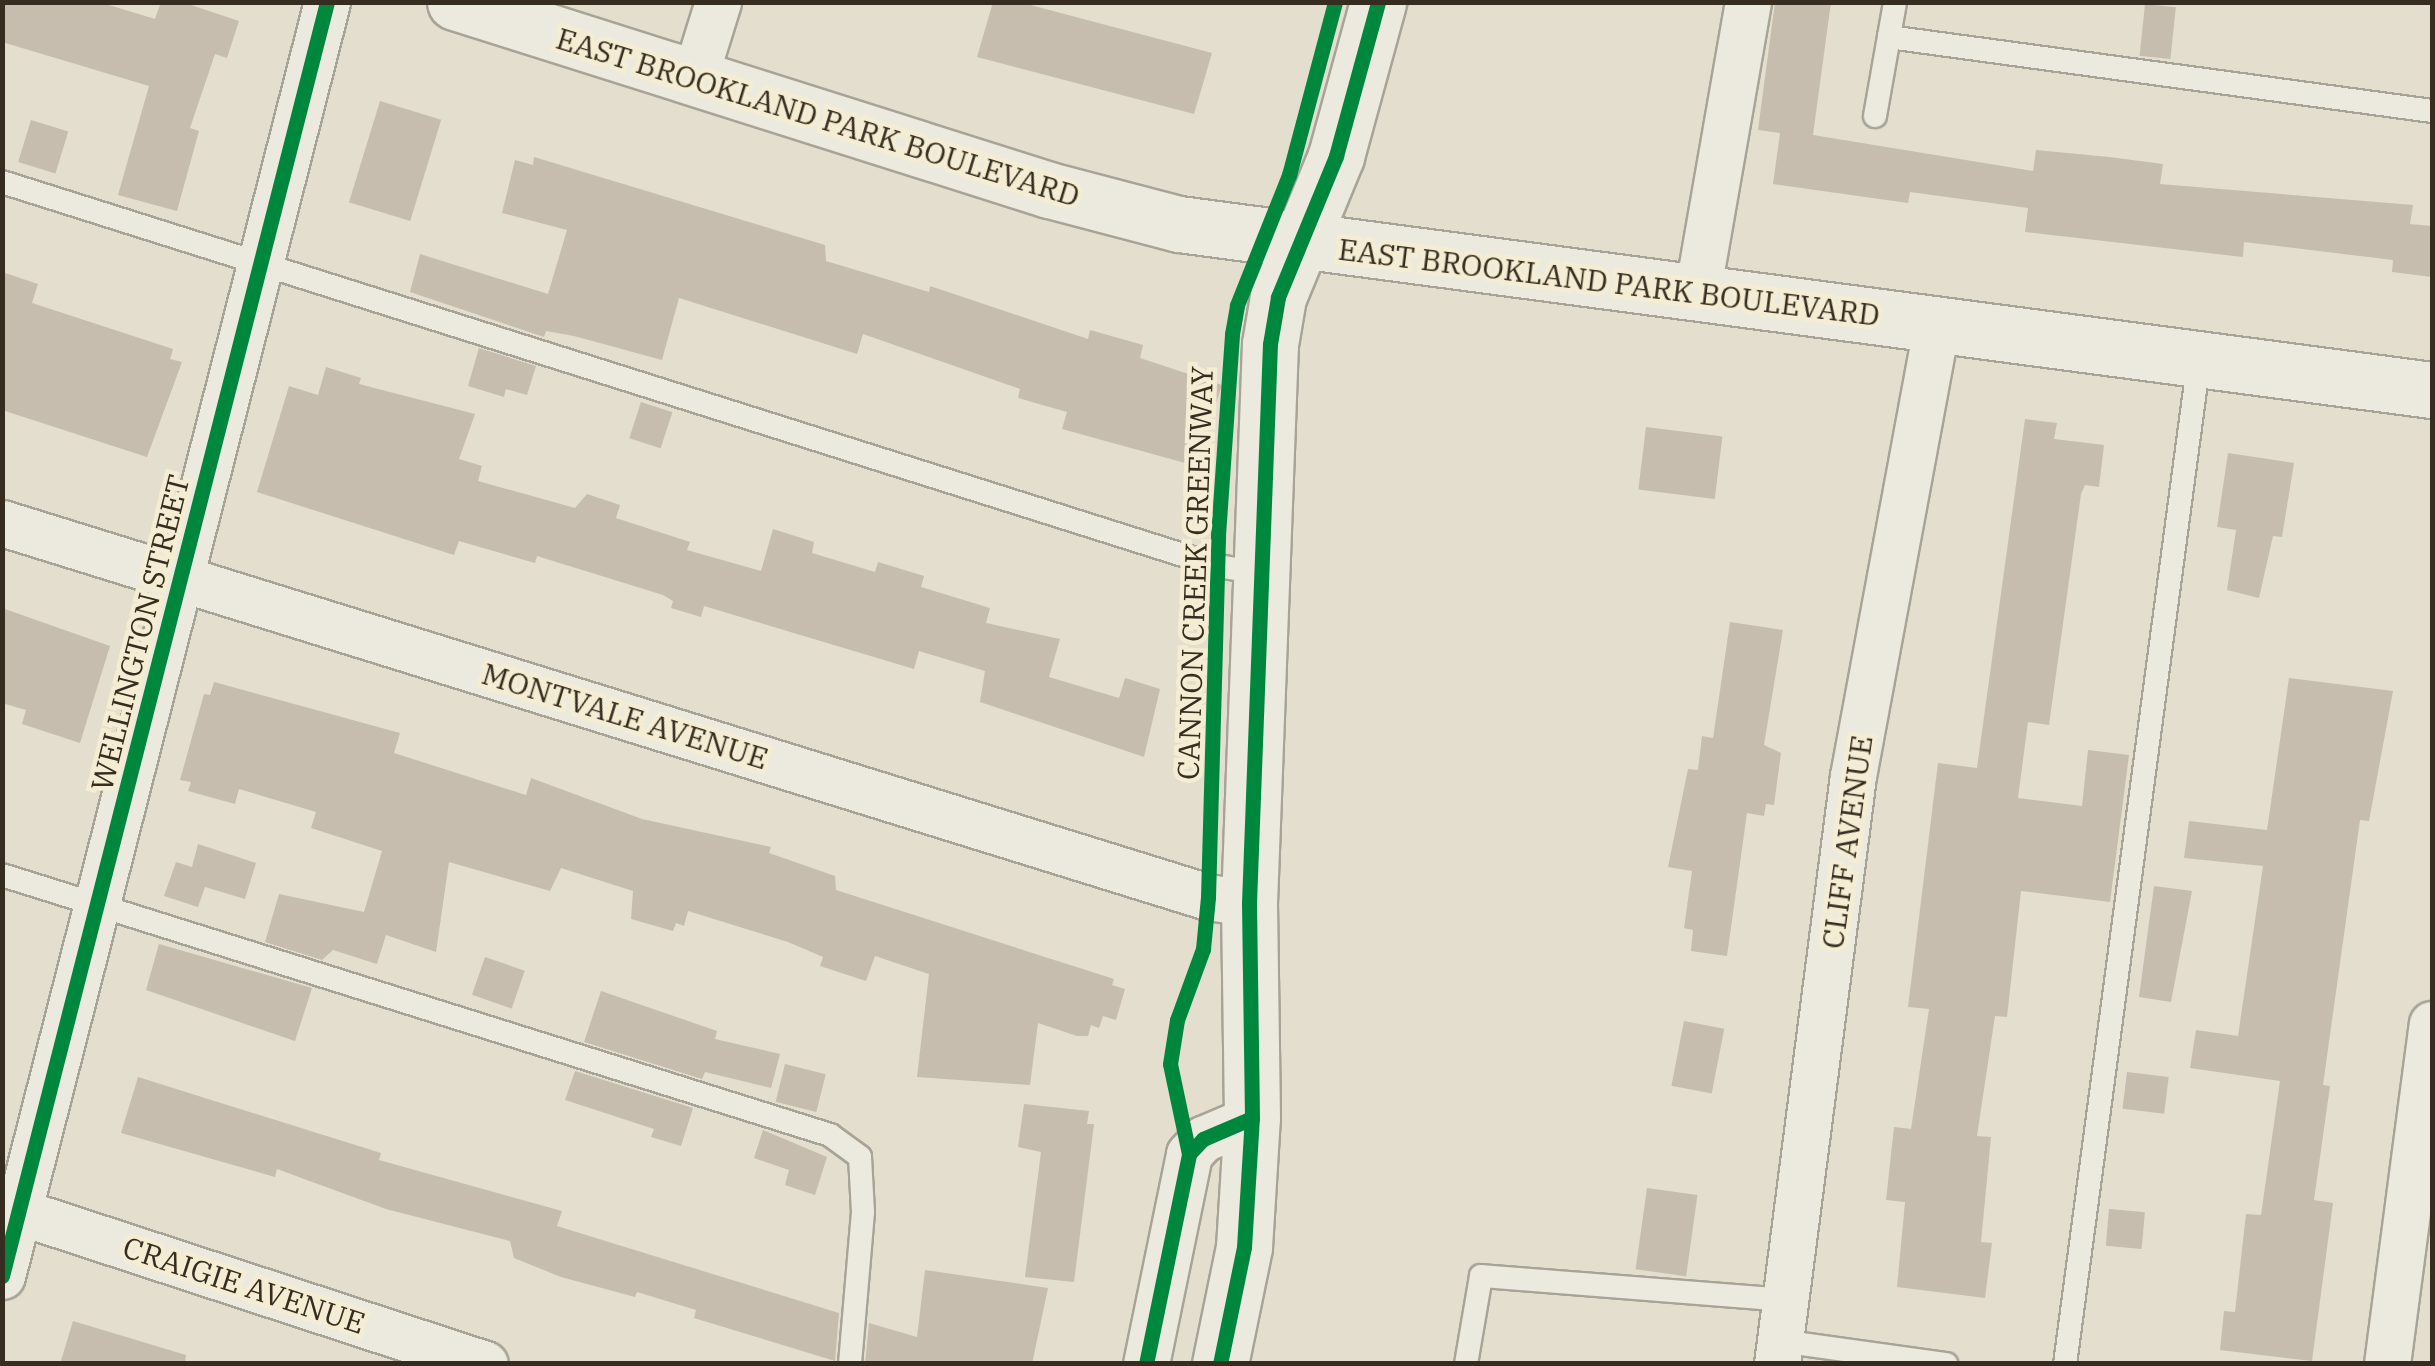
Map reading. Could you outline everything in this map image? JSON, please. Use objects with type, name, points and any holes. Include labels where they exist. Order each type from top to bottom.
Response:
[{"type":"main road","name":"EAST BROOKLAND PARK BOULEVARD","points":[[455,2],[1132,213],[1301,242],[2432,390]]},
{"type":"main road","points":[[1220,1364],[1239,1283],[1252,1118],[1249,903],[1259,574],[1274,316],[1336,156],[1378,2]]},
{"type":"street","name":"WELLINGTON STREET","points":[[2,1276],[12,1208],[98,906],[184,579],[327,2]]},
{"type":"street","points":[[694,79],[718,2]]},
{"type":"street","points":[[1696,294],[1748,2]]},
{"type":"street","name":"CLIFF AVENUE","points":[[1782,1335],[1854,776],[1937,324]]},
{"type":"street","name":"MONTVALE AVENUE","points":[[2,523],[1208,897],[1249,903]]},
{"type":"street","points":[[2387,1364],[2432,1024]]},
{"type":"street","points":[[1146,1364],[1189,1154],[1202,1139],[1252,1118]]},
{"type":"street","name":"CRAIGIE AVENUE","points":[[12,1208],[485,1364]]},
{"type":"lane","points":[[1876,116],[1896,2]]},
{"type":"lane","points":[[1889,37],[2432,110]]},
{"type":"lane","points":[[2,182],[1218,566],[1259,574]]},
{"type":"lane","points":[[2065,1364],[2199,360]]},
{"type":"lane","points":[[2,875],[830,1136],[860,1157],[864,1212],[850,1364]]},
{"type":"lane","points":[[1466,1364],[1481,1276],[1946,1364]]},
{"type":"building","points":[[2,2],[99,2],[155,19],[161,2],[182,2],[239,21],[227,58],[215,54],[190,128],[199,131],[177,211],[118,195],[149,86],[2,42]]},
{"type":"building","points":[[993,2],[1019,2],[1212,53],[1194,114],[977,57]]},
{"type":"building","points":[[1775,2],[1831,2],[1813,135],[2033,171],[2036,150],[2109,157],[2163,164],[2160,184],[2413,205],[2410,224],[2432,226],[2432,277],[2392,272],[2393,260],[2244,242],[2243,257],[2025,232],[2028,208],[1910,192],[1908,203],[1773,184],[1780,133],[1758,130]]},
{"type":"building","points":[[2145,4],[2176,7],[2170,59],[2140,56]]},
{"type":"building","points":[[380,101],[441,120],[410,221],[349,202]]},
{"type":"building","points":[[31,120],[68,131],[55,173],[18,162]]},
{"type":"building","points":[[534,157],[825,245],[826,261],[929,292],[930,286],[1088,339],[1090,330],[1143,345],[1140,358],[1222,385],[1196,466],[1062,429],[1067,412],[1018,398],[1020,389],[863,334],[857,354],[679,298],[662,360],[574,336],[546,331],[544,337],[410,292],[420,254],[548,294],[567,230],[502,213],[515,160],[533,165]]},
{"type":"building","points":[[2,272],[38,284],[32,303],[173,349],[170,359],[182,362],[147,457],[2,410]]},
{"type":"building","points":[[479,348],[536,366],[527,395],[506,389],[504,397],[468,386]]},
{"type":"building","points":[[326,367],[361,378],[359,384],[475,414],[459,459],[482,466],[478,481],[575,508],[587,494],[620,505],[616,518],[690,542],[687,550],[761,571],[773,529],[814,542],[812,553],[875,572],[878,562],[924,576],[921,587],[990,608],[986,623],[1060,639],[1049,677],[1119,698],[1125,678],[1160,689],[1144,757],[980,702],[985,671],[919,651],[914,669],[704,606],[701,617],[671,608],[673,601],[663,595],[537,556],[535,563],[459,541],[454,555],[257,492],[289,386],[318,395]]},
{"type":"building","points":[[641,402],[672,412],[661,448],[629,438]]},
{"type":"building","points":[[2025,419],[2057,423],[2054,439],[2104,445],[2099,487],[2085,485],[2081,494],[2049,725],[2028,722],[2018,798],[2082,806],[2088,750],[2129,755],[2110,902],[2021,891],[2007,1017],[1995,1016],[1977,1136],[1991,1137],[1981,1242],[1992,1243],[1985,1298],[1897,1287],[1905,1202],[1886,1200],[1894,1127],[1911,1129],[1929,1009],[1908,1007],[1938,763],[1977,768]]},
{"type":"building","points":[[1646,427],[1722,436],[1715,499],[1638,490]]},
{"type":"building","points":[[2228,453],[2294,463],[2282,537],[2273,536],[2259,598],[2227,590],[2236,530],[2217,527]]},
{"type":"building","points":[[2,608],[110,646],[80,743],[22,724],[26,710],[2,703]]},
{"type":"building","points":[[1730,622],[1783,630],[1764,745],[1781,753],[1774,805],[1766,804],[1764,816],[1747,813],[1727,956],[1691,951],[1693,930],[1684,928],[1692,871],[1668,867],[1688,769],[1698,770],[1702,736],[1713,738]]},
{"type":"building","points":[[2289,678],[2393,691],[2369,821],[2360,820],[2323,1085],[2330,1086],[2314,1200],[2333,1203],[2312,1361],[2220,1350],[2224,1311],[2235,1312],[2246,1214],[2261,1215],[2280,1081],[2190,1068],[2196,1030],[2238,1036],[2263,866],[2184,858],[2189,821],[2267,830]]},
{"type":"building","points":[[214,682],[400,733],[394,753],[526,795],[531,778],[642,819],[771,847],[769,853],[835,876],[836,890],[1114,979],[1112,985],[1125,989],[1116,1020],[1103,1016],[1099,1028],[1091,1025],[1088,1036],[1038,1023],[1030,1085],[917,1077],[929,974],[875,956],[866,981],[820,966],[823,957],[788,942],[688,911],[684,926],[676,923],[673,931],[631,919],[633,891],[561,868],[550,891],[449,862],[436,952],[386,935],[377,964],[333,950],[322,960],[265,942],[279,894],[364,912],[382,851],[311,828],[316,812],[239,789],[235,804],[188,791],[191,782],[180,780],[204,694],[210,695]]},
{"type":"building","points":[[198,844],[256,863],[245,899],[205,887],[198,907],[164,896],[176,862],[192,867]]},
{"type":"building","points":[[2154,886],[2192,891],[2171,1002],[2139,997]]},
{"type":"building","points":[[159,944],[312,988],[295,1041],[146,990]]},
{"type":"building","points":[[485,957],[525,971],[512,1008],[472,995]]},
{"type":"building","points":[[601,991],[717,1031],[715,1039],[780,1054],[771,1088],[705,1072],[702,1079],[584,1042]]},
{"type":"building","points":[[1684,1021],[1724,1029],[1712,1094],[1671,1086]]},
{"type":"building","points":[[785,1064],[826,1074],[816,1112],[776,1102]]},
{"type":"building","points":[[575,1071],[693,1108],[681,1146],[651,1137],[654,1129],[565,1100]]},
{"type":"building","points":[[2127,1072],[2169,1077],[2164,1114],[2122,1109]]},
{"type":"building","points":[[138,1077],[381,1153],[379,1160],[562,1211],[557,1226],[839,1313],[835,1361],[694,1318],[696,1310],[637,1292],[635,1297],[561,1277],[514,1258],[510,1241],[386,1209],[277,1169],[275,1177],[121,1133]]},
{"type":"building","points":[[1024,1104],[1089,1111],[1087,1124],[1094,1124],[1074,1282],[1025,1277],[1041,1152],[1018,1147]]},
{"type":"building","points":[[763,1130],[827,1157],[815,1195],[785,1185],[789,1170],[754,1158]]},
{"type":"building","points":[[1647,1188],[1698,1195],[1686,1276],[1636,1269]]},
{"type":"building","points":[[2109,1209],[2145,1212],[2142,1249],[2106,1246]]},
{"type":"building","points":[[925,1270],[1048,1288],[1032,1364],[865,1364],[869,1323],[917,1337]]},
{"type":"building","points":[[73,1321],[186,1355],[185,1364],[60,1364]]},
{"type":"cycle path","points":[[2,1276],[327,2]]},
{"type":"cycle path","name":"CANNON CREEK GREENWAY","points":[[1189,1154],[1170,1064],[1177,1020],[1203,949],[1208,897],[1218,535],[1232,334],[1237,305],[1289,175],[1335,2]]},
{"type":"cycle path","points":[[1220,1364],[1244,1247],[1252,1118],[1249,903],[1270,344],[1278,297],[1336,156],[1378,2]]},
{"type":"cycle path","points":[[1146,1364],[1189,1154],[1203,1139],[1252,1118]]}]
